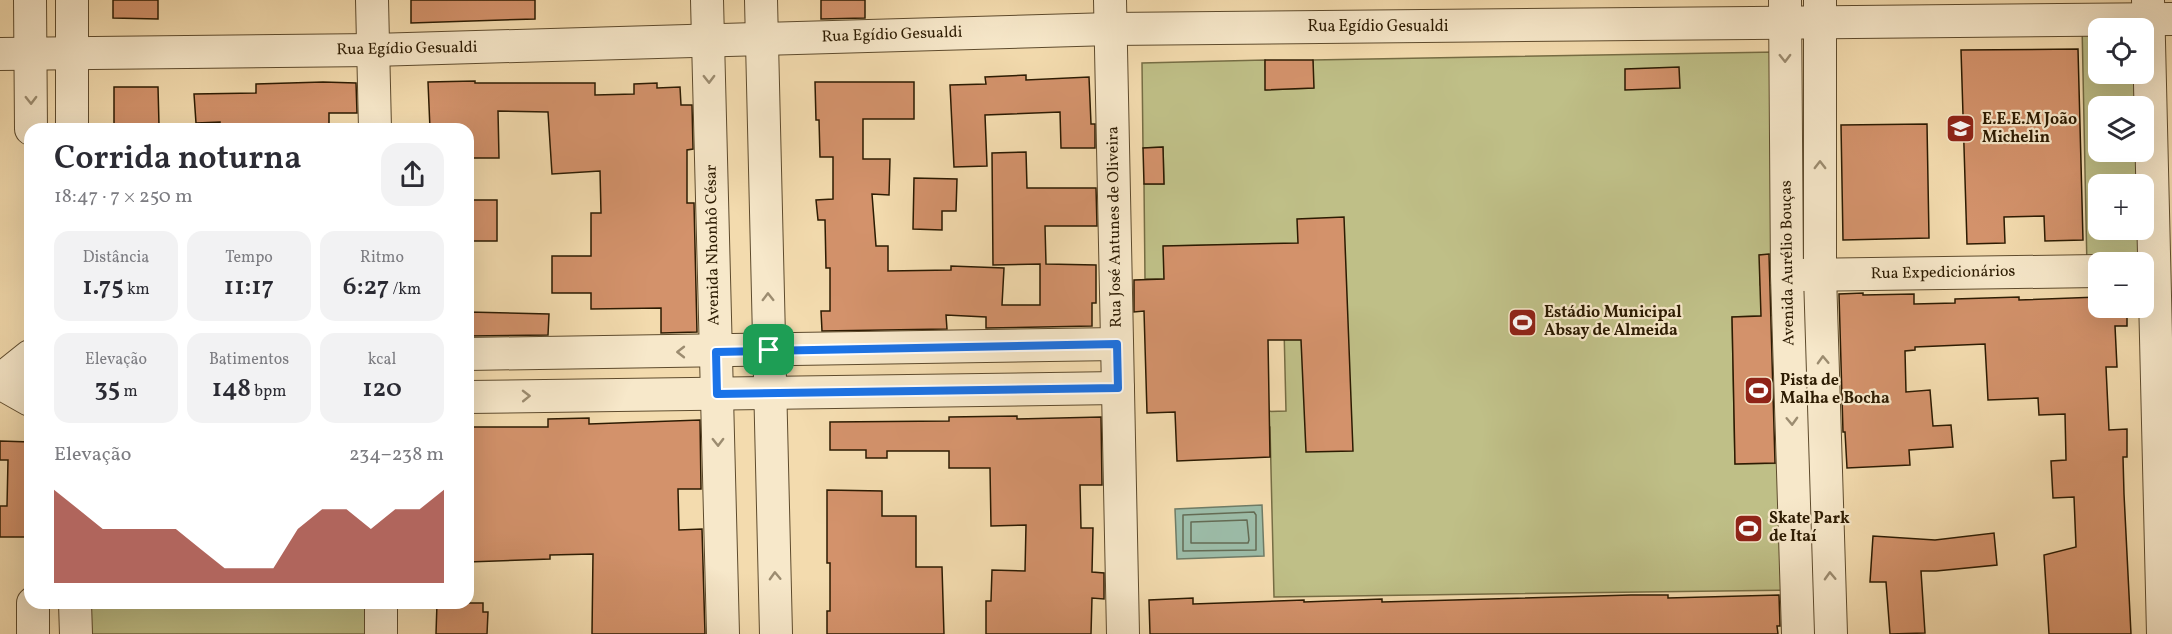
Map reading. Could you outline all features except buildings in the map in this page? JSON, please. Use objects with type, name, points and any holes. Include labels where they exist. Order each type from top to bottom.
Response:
[{"type":"street","points":[[30,0],[15,55],[30,123]]},
{"type":"street","points":[[72,0],[72,123]]},
{"type":"street","points":[[372,0],[375,123]]},
{"type":"street","name":"Avenida Nhonhô César","points":[[707,0],[723,634]]},
{"type":"street","points":[[761,0],[777,634]]},
{"type":"street","name":"Avenida Aurélio Bouças","points":[[1785,12],[1787,276],[1798,634]]},
{"type":"street","name":"Avenida Aurélio Bouças","points":[[1820,12],[1820,275],[1831,634]]},
{"type":"street","points":[[2156,13],[2156,271],[2163,634]]},
{"type":"street","name":"Rua Egídio Gesualdi","points":[[15,55],[373,50],[762,38],[1111,14],[2156,13]]},
{"type":"street","name":"Rua José Antunes de Oliveira","points":[[1111,14],[1123,634]]},
{"type":"street","name":"Rua Expedicionários","points":[[1787,276],[2088,271]]},
{"type":"street","points":[[474,354],[1117,344]]},
{"type":"street","points":[[24,361],[0,382],[24,396]]},
{"type":"street","points":[[474,397],[1118,388]]},
{"type":"street","points":[[33,609],[33,634]]},
{"type":"street","points":[[75,609],[76,634]]},
{"type":"street","points":[[381,609],[381,634]]},
{"type":"green space","points":[[2082,24],[2088,24],[2088,84],[2144,84],[2144,96],[2088,96],[2088,162],[2144,162],[2144,174],[2088,174],[2088,240],[2144,240],[2144,252],[2088,252],[2088,267]]},
{"type":"green space","points":[[1777,52],[1781,254],[1760,255],[1760,285],[1782,285],[1782,315],[1732,317],[1735,464],[1788,463],[1791,590],[1274,597],[1270,427],[1248,412],[1286,411],[1282,244],[1164,246],[1165,320],[1163,320],[1162,279],[1145,279],[1144,184],[1164,184],[1163,147],[1143,148],[1142,63],[1265,60],[1266,90],[1313,88],[1313,60]]},
{"type":"green space","points":[[78,609],[379,609],[379,634],[79,634]]},
{"type":"water","points":[[1262,505],[1264,556],[1177,559],[1175,509]]},
{"type":"place","name":"E.E.E.M João Michelin","points":[[1961,129]]},
{"type":"place","name":"Estádio Municipal Absay de Almeida","points":[[1523,322]]},
{"type":"place","name":"Pista de Malha e Bocha","points":[[1759,390]]},
{"type":"place","name":"Skate Park de Itaí","points":[[1748,528]]},
{"type":"route","points":[[1117,344],[1118,388],[717,394],[716,352],[769,350],[1117,344]]}]
